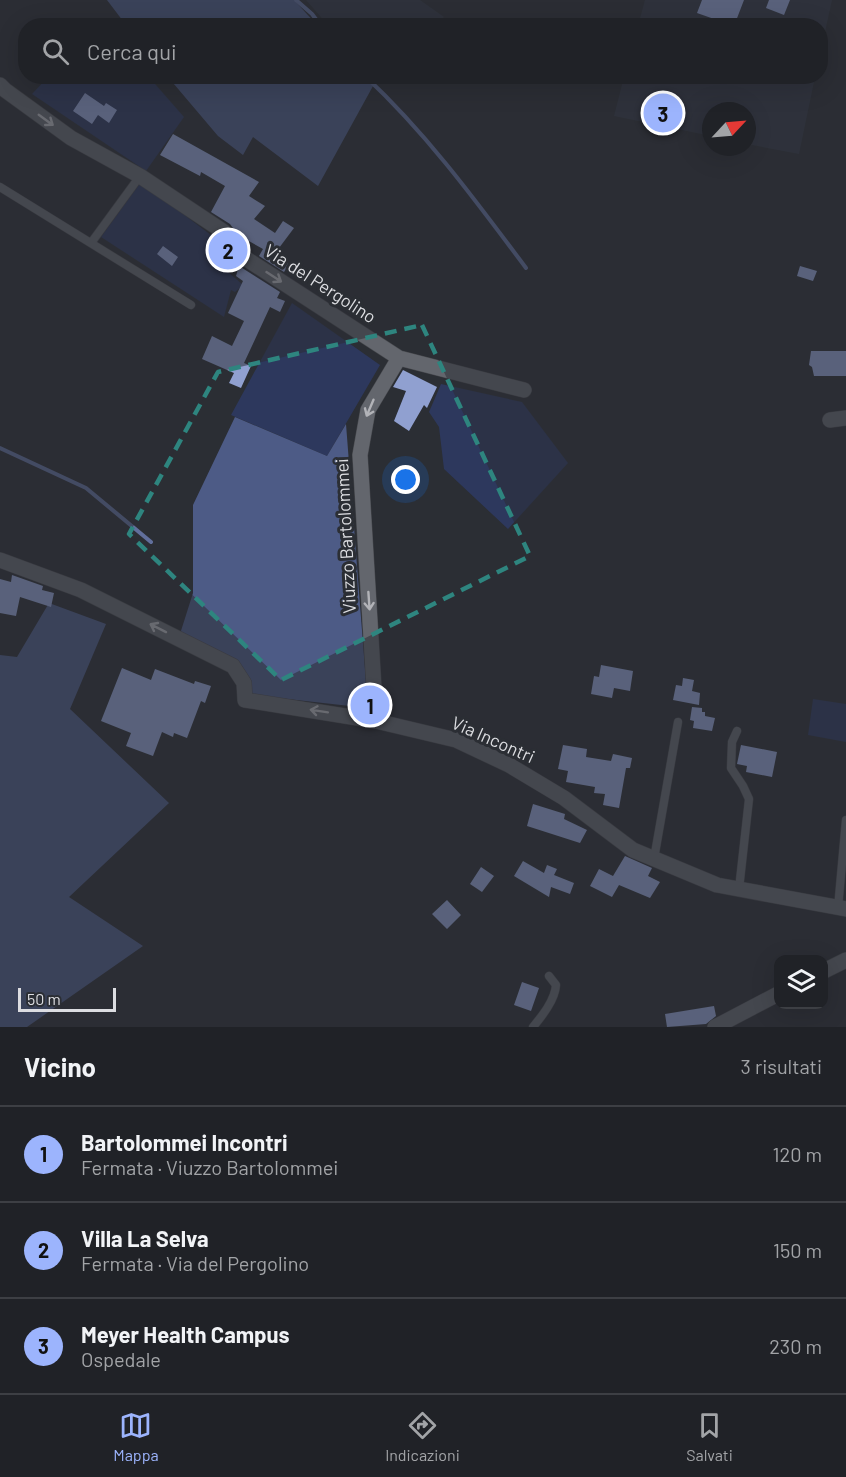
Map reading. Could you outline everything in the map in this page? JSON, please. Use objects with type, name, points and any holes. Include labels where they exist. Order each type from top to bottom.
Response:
[{"type":"street","name":"Via del Pergolino","points":[[0,85],[71,138],[140,176],[224,232],[239,253],[248,260],[399,358],[524,390]]},
{"type":"street","name":"Viuzzo Bartolommei","points":[[376,721],[360,455],[368,410],[399,358]]},
{"type":"street","points":[[830,420],[846,418]]},
{"type":"street","name":"Via Incontri","points":[[0,560],[81,590],[233,666],[244,683],[245,700],[376,721],[456,740],[509,765],[564,798],[633,850],[717,885],[842,908]]},
{"type":"street","points":[[828,969],[846,960]]},
{"type":"street","points":[[715,1027],[774,996]]},
{"type":"lane","points":[[91,243],[140,176]]},
{"type":"lane","points":[[0,187],[191,305]]},
{"type":"lane","points":[[654,859],[678,722]]},
{"type":"lane","points":[[738,730],[732,742],[731,768],[749,799],[738,889]]},
{"type":"lane","points":[[842,908],[846,820]]},
{"type":"lane","points":[[533,1027],[543,1015],[556,990],[556,985],[549,976]]},
{"type":"highlighted area","points":[[422,325],[530,556],[281,680],[129,534],[218,372]]},
{"type":"shaded area","points":[[107,0],[294,0],[311,18],[121,18]]},
{"type":"shaded area","points":[[306,0],[420,0],[444,17],[443,18],[322,18]]},
{"type":"shaded area","points":[[645,0],[832,0],[828,18],[640,18]]},
{"type":"shaded area","points":[[41,84],[155,84],[184,117],[146,171],[32,94]]},
{"type":"shaded area","points":[[174,84],[371,84],[373,86],[318,186],[253,137],[243,155],[218,136]]},
{"type":"shaded area","points":[[622,84],[814,84],[799,154],[756,146],[756,102],[702,102],[702,134],[614,116]]},
{"type":"shaded area","points":[[141,182],[220,242],[233,260],[227,271],[243,285],[235,292],[231,290],[224,317],[101,237]]},
{"type":"shaded area","points":[[292,303],[380,365],[327,456],[231,415]]},
{"type":"shaded area","points":[[441,384],[522,402],[568,463],[508,529],[444,469],[439,427],[429,412]]},
{"type":"shaded area","points":[[235,417],[327,456],[346,424],[368,708],[251,695],[247,678],[180,634],[193,593],[193,505]]},
{"type":"shaded area","points":[[49,603],[106,624],[70,709],[169,803],[69,897],[143,946],[27,1027],[0,1027],[0,655],[17,657]]},
{"type":"shaded area","points":[[813,699],[846,704],[846,742],[808,735]]},
{"type":"building","points":[[702,0],[744,0],[737,18],[711,18],[697,13]]},
{"type":"building","points":[[769,0],[790,0],[784,15],[766,8]]},
{"type":"building","points":[[85,93],[104,106],[106,103],[117,110],[109,123],[98,115],[92,124],[73,111]]},
{"type":"building","points":[[173,134],[259,182],[249,196],[265,206],[254,219],[275,233],[283,221],[294,228],[276,252],[289,264],[284,272],[259,256],[263,249],[238,235],[230,224],[211,212],[225,186],[201,172],[200,176],[160,155]]},
{"type":"building","points":[[163,246],[178,257],[172,266],[157,254]]},
{"type":"building","points":[[239,266],[280,292],[277,298],[285,301],[280,312],[270,307],[244,363],[251,366],[241,388],[229,383],[234,373],[202,359],[212,336],[232,346],[244,321],[228,313],[243,281],[236,276]]},
{"type":"building","points":[[800,266],[817,271],[813,281],[797,276]]},
{"type":"building","points":[[811,351],[846,351],[846,376],[814,376],[812,367],[809,365]]},
{"type":"building","points":[[403,370],[437,387],[427,408],[424,405],[409,431],[394,421],[406,391],[393,387]]},
{"type":"building","points":[[12,575],[43,586],[42,590],[54,593],[51,607],[20,597],[16,616],[0,613],[0,579],[11,582]]},
{"type":"building","points":[[601,665],[633,671],[630,691],[614,688],[612,698],[591,694],[594,676],[599,677]]},
{"type":"building","points":[[122,668],[151,680],[155,669],[194,684],[195,681],[211,686],[205,703],[201,701],[187,738],[174,733],[173,737],[162,732],[153,756],[126,746],[131,733],[101,721]]},
{"type":"building","points":[[683,678],[694,680],[692,691],[700,693],[699,705],[673,700],[676,685],[682,686]]},
{"type":"building","points":[[692,707],[702,708],[705,716],[715,718],[712,731],[693,728],[694,721],[690,720]]},
{"type":"building","points":[[563,745],[587,749],[586,757],[611,761],[613,754],[632,758],[630,768],[626,768],[619,808],[603,805],[605,794],[594,793],[595,787],[566,782],[568,771],[558,769]]},
{"type":"building","points":[[741,745],[777,752],[772,777],[746,772],[747,766],[737,764]]},
{"type":"building","points":[[533,804],[565,814],[564,819],[587,830],[580,843],[527,826]]},
{"type":"building","points":[[625,856],[652,868],[648,876],[660,882],[650,898],[619,885],[612,897],[590,886],[599,869],[613,876]]},
{"type":"building","points":[[523,861],[544,873],[547,865],[557,869],[554,875],[574,883],[570,894],[551,887],[549,897],[514,876]]},
{"type":"building","points":[[481,867],[494,876],[482,892],[470,884]]},
{"type":"building","points":[[447,900],[461,915],[447,929],[432,914]]},
{"type":"building","points":[[522,982],[539,988],[531,1011],[514,1005]]},
{"type":"building","points":[[714,1006],[716,1016],[706,1024],[667,1027],[665,1014]]},
{"type":"waterway","points":[[296,0],[315,18]]},
{"type":"waterway","points":[[373,84],[430,145],[526,268]]},
{"type":"waterway","points":[[0,448],[86,488],[151,542]]},
{"type":"place","name":"Meyer Health Campus","points":[[663,113]]},
{"type":"place","name":"Villa La Selva","points":[[228,250]]},
{"type":"place","name":"Bartolommei Incontri","points":[[370,705]]}]
